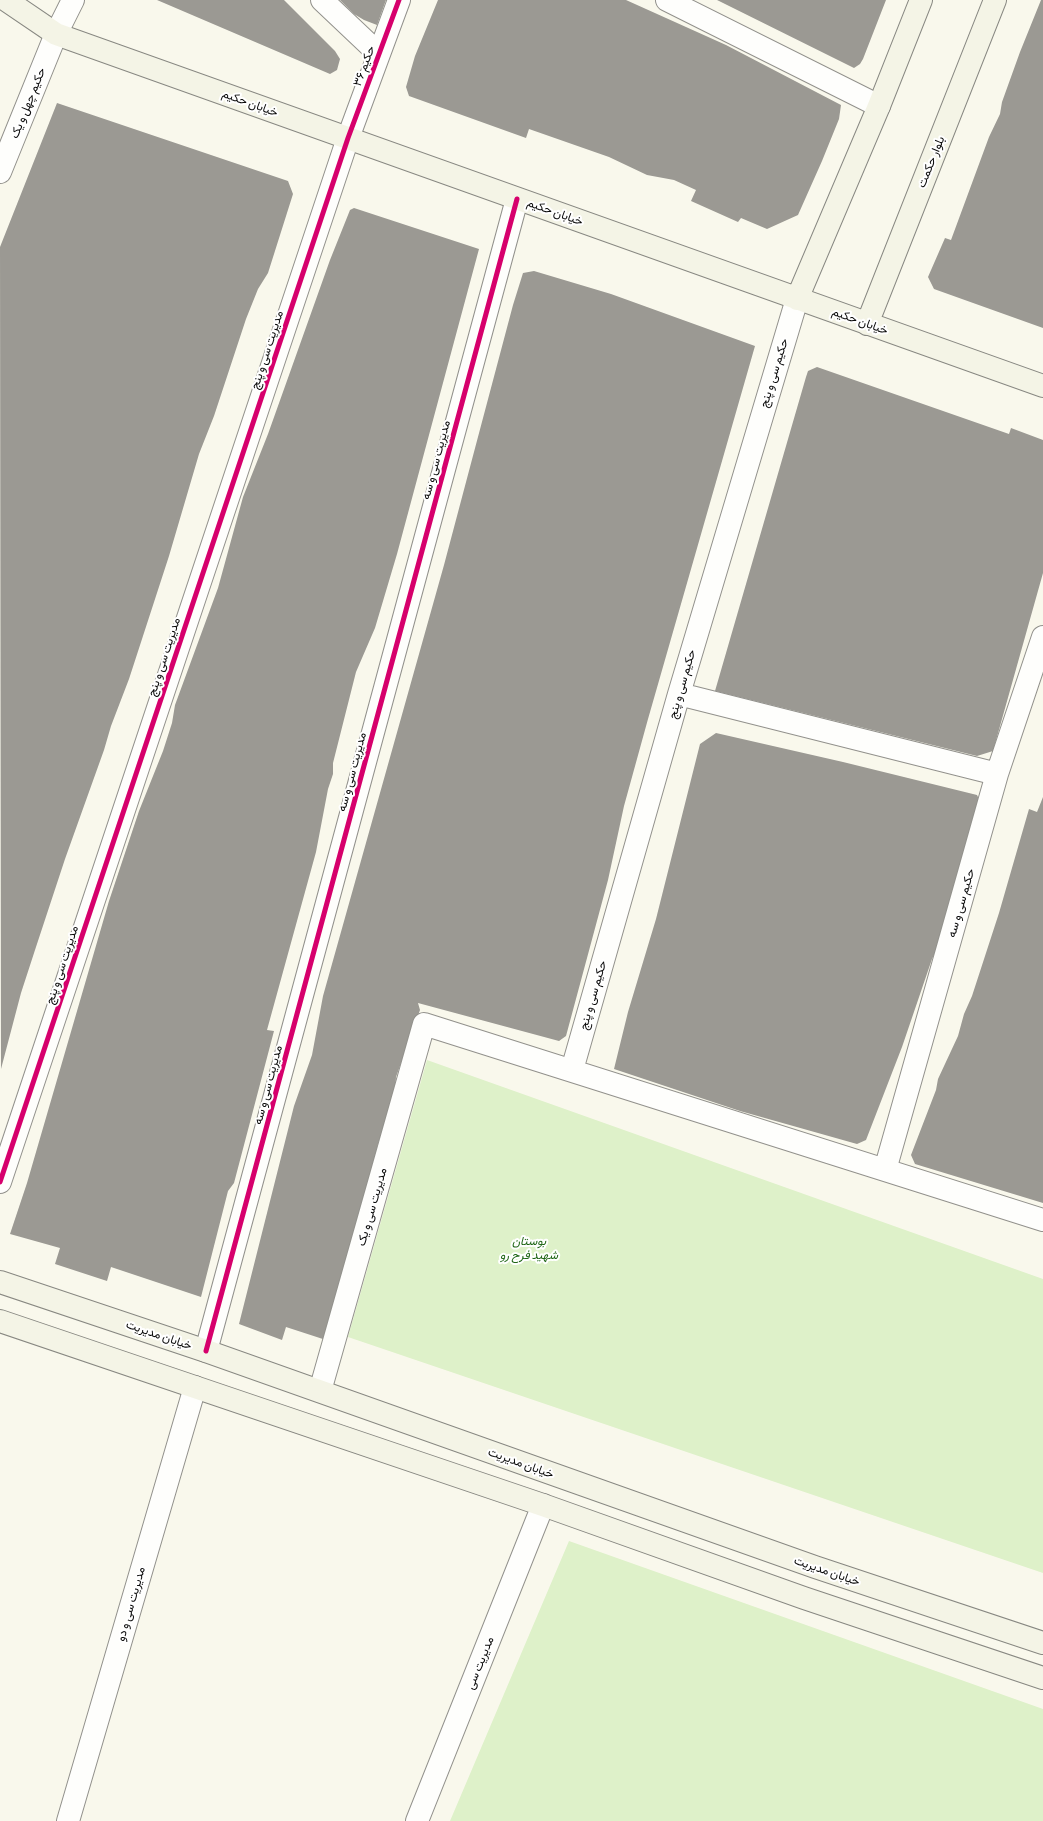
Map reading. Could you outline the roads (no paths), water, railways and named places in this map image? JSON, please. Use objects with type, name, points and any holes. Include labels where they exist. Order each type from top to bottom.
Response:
[{"type":"main road","name":"خیابان حکیم","points":[[6,0],[56,34],[1043,386]]},
{"type":"main road","points":[[797,298],[879,106],[921,0]]},
{"type":"main road","name":"بلوار حکمت","points":[[867,324],[995,0]]},
{"type":"main road","name":"خیابان مدیریت","points":[[0,1282],[206,1351],[815,1567],[1043,1643]]},
{"type":"main road","points":[[0,1321],[543,1505],[804,1598],[1043,1678]]},
{"type":"main road","points":[[804,1598],[815,1567]]},
{"type":"street","name":"حکیم چهل و یک","points":[[0,172],[56,34],[74,0]]},
{"type":"street","points":[[322,0],[379,54]]},
{"type":"street","name":"حکیم ۳۶","points":[[348,138],[399,0]]},
{"type":"street","points":[[667,0],[879,106]]},
{"type":"street","name":"مدیریت سی و پنج","points":[[0,1182],[348,138]]},
{"type":"street","name":"مدیریت سی و سه","points":[[206,1351],[517,199]]},
{"type":"street","name":"حکیم سی و پنج","points":[[572,1070],[679,694],[797,298]]},
{"type":"street","name":"حکیم سی و سه","points":[[885,1170],[997,774],[1043,637]]},
{"type":"street","points":[[679,694],[997,774]]},
{"type":"street","name":"مدیریت سی و یک","points":[[320,1391],[424,1024],[572,1070]]},
{"type":"street","points":[[572,1070],[1043,1220]]},
{"type":"street","name":"مدیریت سی و دو","points":[[68,1821],[195,1387]]},
{"type":"street","name":"مدیریت سی","points":[[417,1821],[543,1505]]},
{"type":"park label","name":"بوستان شهید فرح رو","points":[[529,1248]]}]
